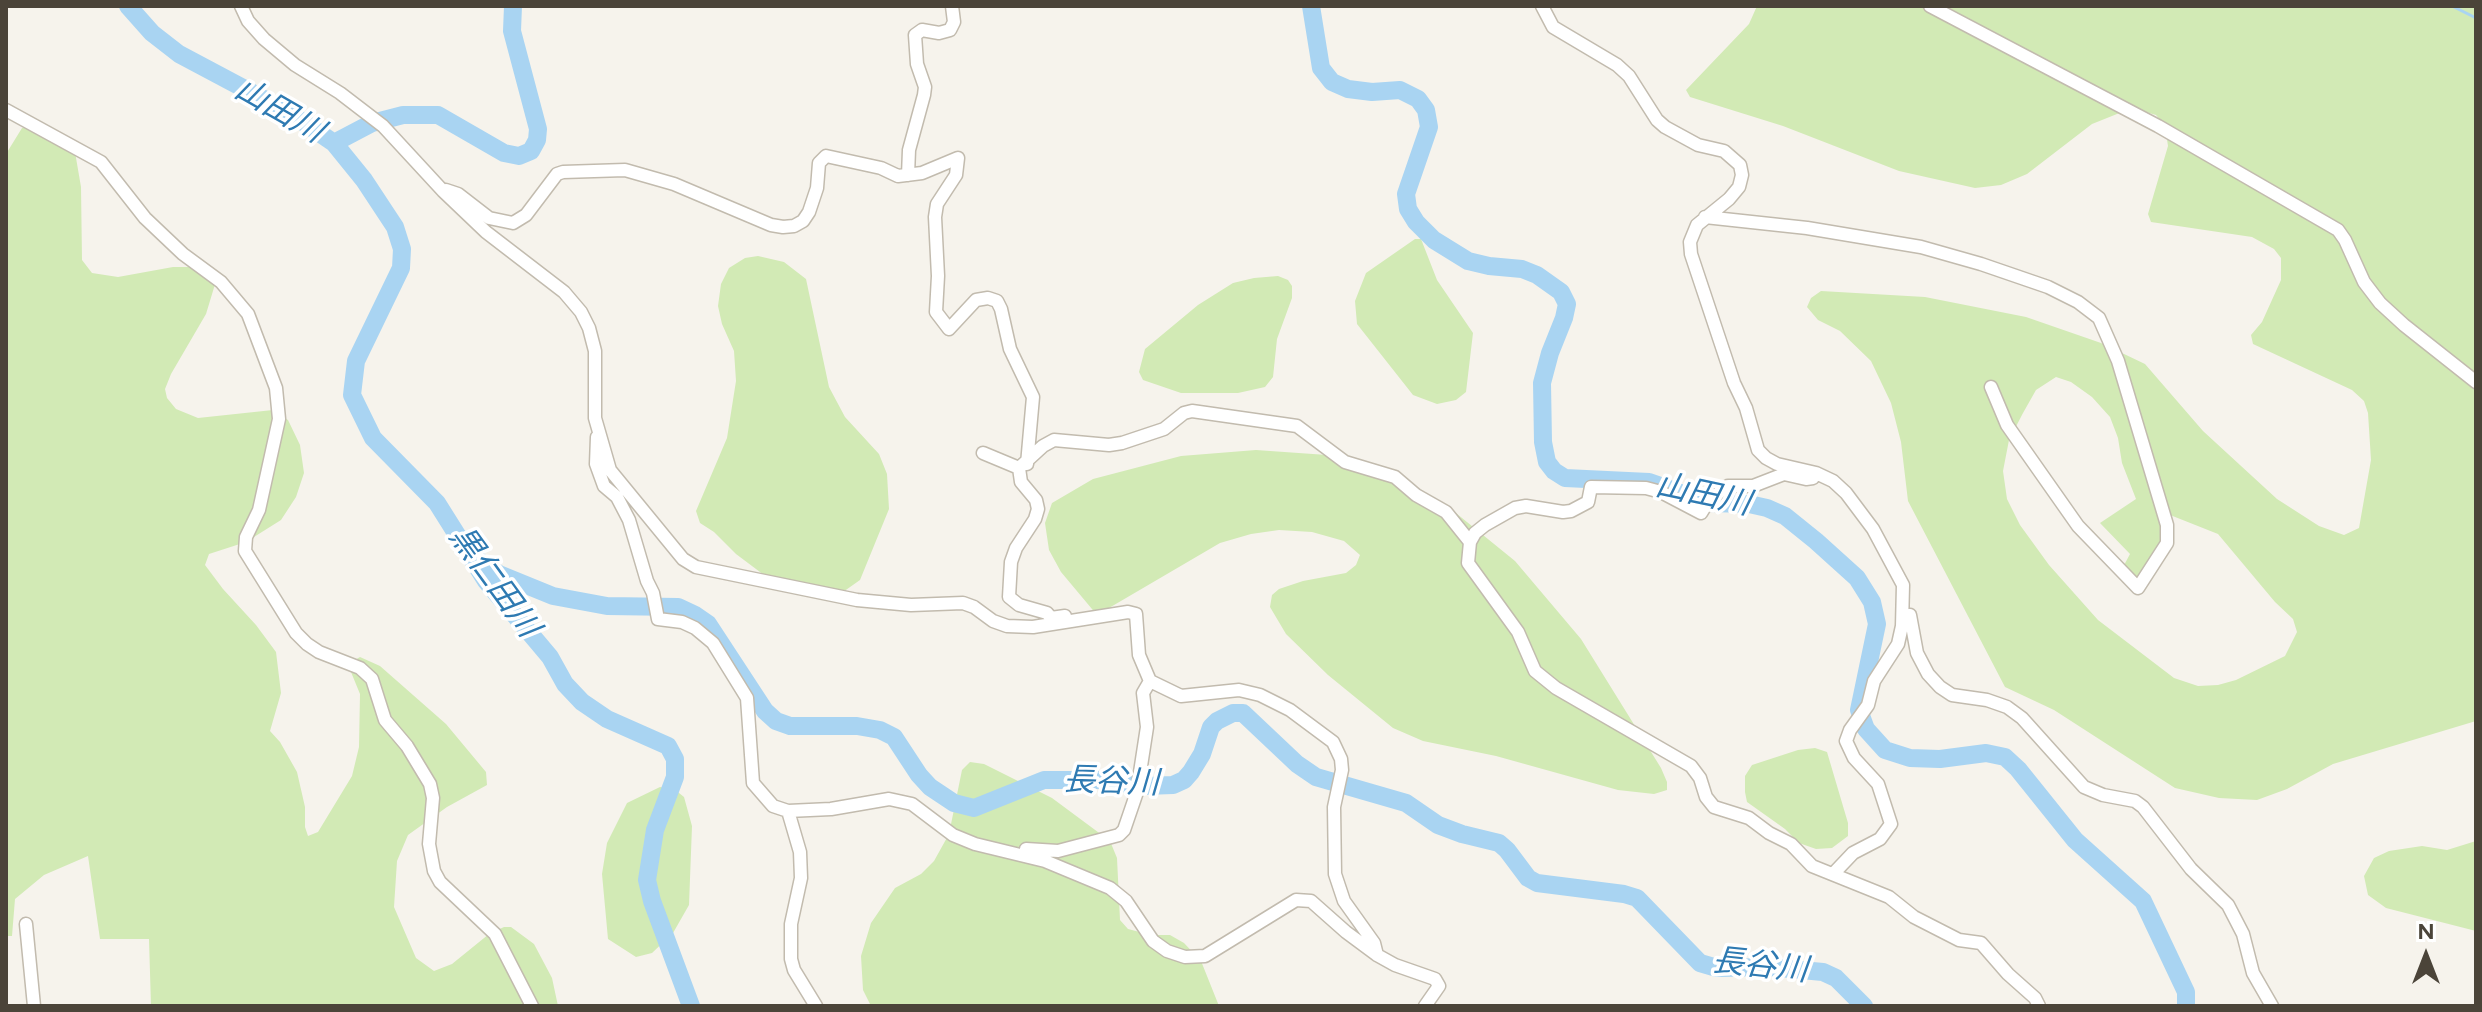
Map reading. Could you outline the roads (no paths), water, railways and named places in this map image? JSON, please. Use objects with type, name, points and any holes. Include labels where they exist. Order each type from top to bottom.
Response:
[{"type":"street","points":[[241,6],[248,21],[264,39],[295,65],[383,126],[486,232],[564,292],[581,312],[595,351],[595,418],[610,470],[683,559],[696,567],[857,600],[911,605],[963,603],[1007,626],[1033,627],[1128,612],[1138,617],[1139,655],[1150,681],[1181,696],[1250,691],[1290,710],[1333,742],[1341,759],[1337,787],[1335,874],[1344,901],[1374,943],[1377,955]]},
{"type":"street","points":[[908,175],[909,150],[925,87],[917,64],[915,35],[922,30],[939,33],[950,30],[954,22],[952,6]]},
{"type":"street","points":[[1542,6],[1553,27],[1617,65],[1629,76],[1657,120],[1665,127],[1698,145],[1724,151],[1740,165],[1742,175],[1739,187],[1692,232],[1691,254],[1758,450],[1777,464],[1816,473],[1833,481],[1864,514],[1899,577],[1904,601],[1910,611],[1911,634],[1917,653],[1928,674],[1940,687],[1952,695],[1987,700],[2007,707],[2022,718],[2084,787],[2103,795],[2135,801],[2143,807],[2191,869],[2228,905],[2243,934],[2253,973],[2272,1006]]},
{"type":"street","points":[[1930,6],[2158,126],[2338,230],[2364,282],[2380,303],[2476,382]]},
{"type":"street","points":[[6,110],[101,162],[145,218],[183,254],[221,282],[248,314],[276,388],[279,419],[259,510],[246,537],[245,551],[296,633],[319,652],[360,668],[372,679],[385,720],[407,746],[430,784],[433,798],[429,844],[434,871],[440,882],[495,934],[532,1006]]},
{"type":"street","points":[[443,191],[458,194],[489,218],[513,223],[526,215],[557,174],[625,170],[674,184],[771,225],[783,227],[803,221],[809,212],[817,188],[819,163],[826,156],[881,168],[898,176],[922,173],[958,158],[956,175],[937,204],[935,217],[936,312],[949,329],[976,300],[988,298],[997,301],[1001,309],[1010,349],[1033,397],[1021,482],[1036,500],[1038,509],[1011,562],[1009,597],[1019,605],[1047,613],[1051,618]]},
{"type":"street","points":[[1705,217],[1807,228],[1921,247],[2048,287],[2078,302],[2099,318],[2118,361],[2167,525],[2167,543],[2138,588],[2078,526],[2007,425],[1991,387]]},
{"type":"street","points":[[1023,466],[1043,446],[1054,440],[1109,445],[1122,443],[1164,429],[1184,413],[1192,411],[1297,426],[1345,462],[1395,477],[1416,495],[1446,512],[1470,542]]},
{"type":"street","points":[[598,435],[595,440],[596,464],[604,486],[617,497],[629,520],[655,598],[658,619],[682,622],[713,643],[747,698],[753,783],[773,806],[788,811],[902,800],[922,810],[953,835],[1045,861],[1110,888],[1126,901],[1153,941],[1167,951],[1185,957],[1205,956],[1296,900],[1311,901],[1377,955],[1435,979],[1439,986],[1425,1006]]},
{"type":"street","points":[[983,453],[1023,466]]},
{"type":"street","points":[[1816,473],[1813,478],[1784,474],[1753,486],[1728,486],[1701,513],[1661,492],[1646,488],[1591,487],[1588,502],[1571,511],[1526,506],[1515,508],[1485,525],[1470,542],[1468,563],[1518,632],[1535,671],[1556,688],[1691,766],[1714,807],[1749,818],[1791,844],[1812,866],[1889,897],[1914,917],[1959,940],[1981,943],[2008,974],[2035,998],[2039,1006]]},
{"type":"street","points":[[1834,873],[1853,853],[1880,839],[1891,824],[1878,784],[1847,747],[1847,735],[1861,717],[1874,681],[1898,644],[1904,601]]},
{"type":"street","points":[[1007,626],[1012,622],[1110,610],[1119,613]]},
{"type":"street","points":[[1006,851],[1058,851],[1119,835],[1124,830],[1138,786],[1147,727],[1143,693],[1150,681]]},
{"type":"street","points":[[788,811],[800,852],[801,878],[791,924],[791,959],[794,970],[816,1006]]},
{"type":"street","points":[[26,924],[34,1006]]},
{"type":"waterway","name":"黒仁田川","points":[[128,6],[152,33],[179,54],[290,113],[334,143],[364,180],[395,227],[402,249],[401,268],[356,361],[352,395],[373,438],[437,503],[486,581],[550,657],[565,684],[582,702],[607,719],[668,746],[675,759],[675,777],[655,830],[647,880],[691,1006]]},
{"type":"waterway","name":"山田川","points":[[334,143],[372,123],[403,115],[438,115],[504,153],[519,156],[531,151],[538,129],[512,31],[513,6]]},
{"type":"waterway","name":"山田川","points":[[1311,6],[1321,68],[1332,82],[1348,89],[1372,92],[1400,90],[1418,99],[1426,110],[1429,127],[1406,194],[1408,209],[1416,222],[1434,240],[1468,261],[1522,269],[1537,275],[1561,292],[1567,304],[1542,383],[1543,442],[1547,462],[1554,471],[1565,478],[1649,482],[1709,503],[1749,504],[1767,508],[1785,516],[1816,541],[1857,578],[1872,602],[1877,624],[1859,710],[1866,729],[1885,750],[1910,758],[1940,759],[1986,753],[2005,757],[2075,840],[2143,901],[2186,992],[2186,1006]]},
{"type":"waterway","points":[[2452,6],[2476,18]]},
{"type":"waterway","name":"長谷川","points":[[473,557],[499,574],[553,596],[607,606],[678,607],[695,615],[708,624],[765,711],[776,721],[790,726],[857,726],[880,730],[894,737],[930,787],[954,803],[974,808],[1044,780],[1173,785],[1191,772],[1202,754],[1211,727],[1233,713],[1243,713],[1297,764],[1316,777],[1406,803],[1438,825],[1499,843],[1528,878],[1537,883],[1637,898],[1700,963],[1717,968],[1768,967],[1823,972],[1836,978],[1864,1006]]}]
